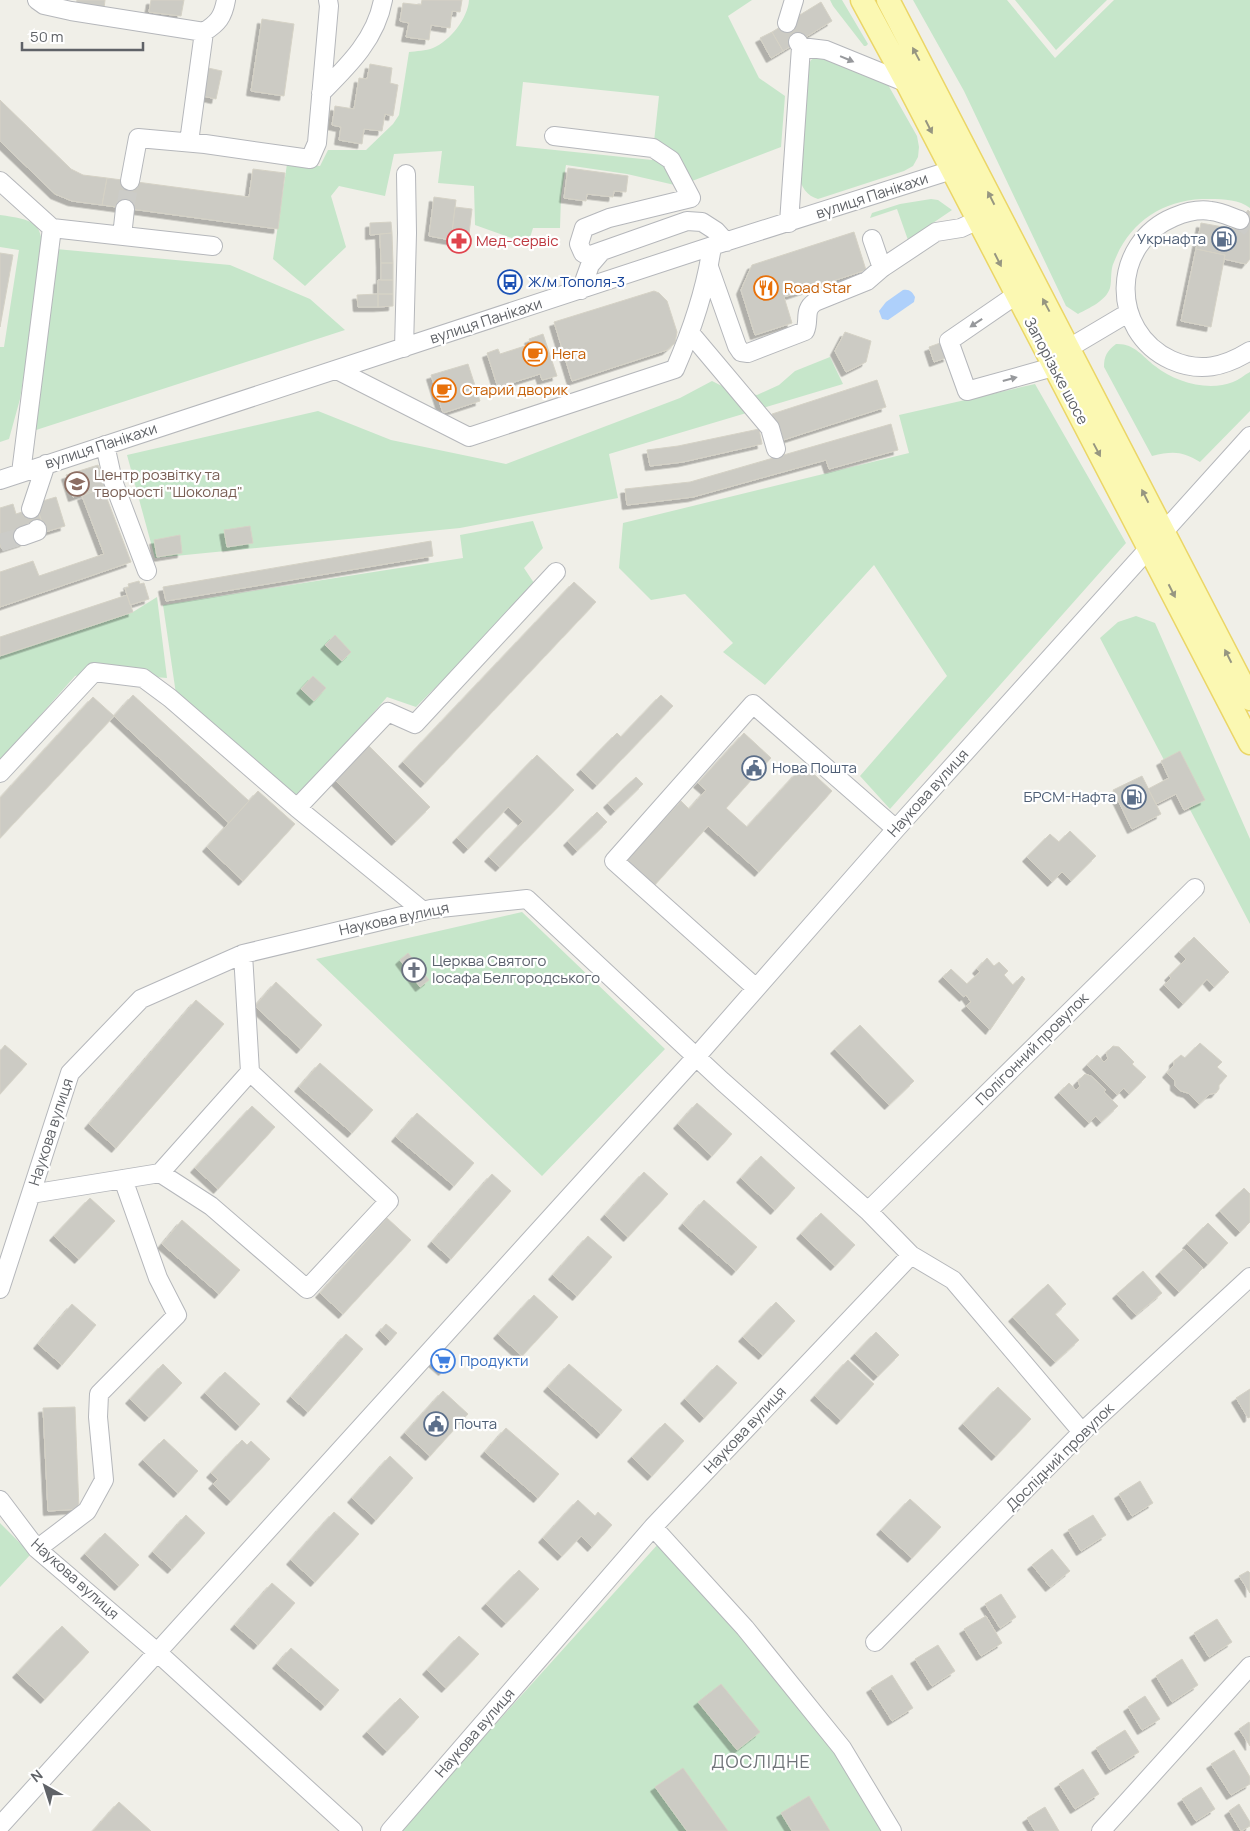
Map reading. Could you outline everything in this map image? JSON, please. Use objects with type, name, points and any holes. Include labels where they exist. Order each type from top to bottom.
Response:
[{"type":"main road","name":"Запорізьке шосе","points":[[862,0],[907,83],[1053,367],[1250,699]]},
{"type":"main road","name":"Запорізьке шосе","points":[[888,0],[1069,348],[1250,743]]},
{"type":"street","points":[[37,0],[44,5],[71,11],[204,32],[217,24],[225,7],[226,0]]},
{"type":"street","points":[[130,181],[138,138],[189,142],[310,160],[317,143],[328,0]]},
{"type":"street","points":[[322,93],[353,60],[372,33],[380,14],[383,0]]},
{"type":"street","points":[[787,23],[794,0]]},
{"type":"street","points":[[189,142],[204,32]]},
{"type":"street","points":[[789,223],[799,45],[826,50],[907,83]]},
{"type":"street","points":[[554,136],[653,148],[670,160],[702,222]]},
{"type":"street","name":"вулиця Панікахи","points":[[0,480],[719,244],[952,170],[972,160]]},
{"type":"street","points":[[404,348],[407,234],[406,174]]},
{"type":"street","points":[[0,181],[52,228],[213,246]]},
{"type":"street","points":[[337,370],[469,437],[676,370],[691,334],[709,267],[719,244],[716,231],[702,222],[687,221],[588,256],[583,253],[579,244],[584,228],[609,218],[691,198]]},
{"type":"street","points":[[122,236],[125,208]]},
{"type":"street","points":[[1240,220],[1212,211],[1186,212],[1162,222],[1142,239],[1130,262],[1124,287],[1128,313],[1140,336],[1159,354],[1182,365],[1207,368],[1232,362],[1250,351]]},
{"type":"street","points":[[709,267],[737,346],[742,352],[748,352],[799,335],[805,331],[807,326],[809,306],[867,281],[882,268],[936,232],[961,228],[978,220]]},
{"type":"street","points":[[21,473],[52,228]]},
{"type":"street","points":[[872,239],[882,268]]},
{"type":"street","points":[[581,290],[590,265],[602,251]]},
{"type":"street","points":[[1016,295],[950,342],[967,391],[1053,367]]},
{"type":"street","points":[[1069,348],[1128,313]]},
{"type":"street","points":[[691,334],[770,428],[776,449]]},
{"type":"street","name":"Наукова вулиця","points":[[0,1826],[696,1056],[896,829],[1250,436]]},
{"type":"street","points":[[105,445],[113,481],[147,572]]},
{"type":"street","points":[[31,509],[46,464]]},
{"type":"street","points":[[297,808],[388,712],[415,724],[556,572]]},
{"type":"street","points":[[0,772],[94,672],[143,678],[170,698],[297,808],[423,910]]},
{"type":"street","points":[[756,988],[614,861],[752,704],[896,829]]},
{"type":"street","name":"Полігонний провулок","points":[[868,1211],[1195,888]]},
{"type":"street","name":"Наукова вулиця","points":[[0,1289],[70,1073],[141,999],[243,954],[423,910],[527,899],[696,1056],[868,1211],[911,1254],[653,1527],[390,1831]]},
{"type":"street","points":[[243,954],[250,1072],[389,1201],[307,1289],[211,1206],[160,1172],[250,1072]]},
{"type":"street","name":"Наукова вулиця","points":[[30,1194],[160,1172]]},
{"type":"street","points":[[37,1549],[87,1511],[104,1480],[98,1417],[100,1394],[177,1315],[158,1278],[123,1179]]},
{"type":"street","points":[[911,1254],[953,1280],[1082,1432]]},
{"type":"street","name":"Дослідний провулок","points":[[875,1642],[1082,1432],[1250,1277]]},
{"type":"street","name":"Наукова вулиця","points":[[0,1500],[37,1549],[157,1652],[353,1831]]},
{"type":"street","points":[[653,1527],[745,1628],[842,1748],[892,1831]]},
{"type":"street","points":[[1101,1831],[1250,1666]]},
{"type":"green space","points":[[469,0],[752,0],[728,16],[759,78],[785,96],[781,147],[679,186],[627,174],[566,165],[561,196],[560,228],[533,228],[528,244],[475,225],[474,186],[438,183],[442,151],[394,154],[385,196],[339,186],[331,196],[346,247],[305,286],[273,259],[287,164],[320,166],[328,150],[366,150],[393,124],[399,115],[409,52],[430,49],[446,40],[462,21]],"holes":[[[523,82],[659,96],[652,160],[516,146]]]},
{"type":"green space","points":[[830,0],[842,0],[868,44],[866,46],[864,46]]},
{"type":"green space","points":[[913,0],[1007,0],[1055,58],[1114,0],[1250,0],[1250,208],[1239,202],[1221,199],[1202,199],[1173,204],[1148,217],[1128,236],[1120,248],[1113,265],[1111,285],[1108,293],[1097,304],[1078,314],[1066,306],[964,91]]},
{"type":"green space","points":[[1015,0],[1107,0],[1056,50]]},
{"type":"green space","points":[[816,57],[874,71],[887,83],[917,136],[918,157],[913,166],[904,171],[818,199],[811,196],[805,190],[799,176],[808,66],[811,60]]},
{"type":"green space","points":[[931,199],[938,200],[952,210],[908,240],[897,209],[870,218],[872,213],[900,204]]},
{"type":"green space","points":[[0,215],[30,221],[35,225],[41,238],[42,261],[20,399],[9,439],[0,442],[0,347],[4,347],[19,250],[0,247]]},
{"type":"green space","points":[[56,249],[230,265],[310,299],[345,330],[33,431]]},
{"type":"green space","points":[[1116,344],[1133,348],[1163,372],[1192,384],[1203,386],[1223,385],[1235,381],[1250,372],[1250,411],[1200,462],[1177,453],[1152,456],[1104,367],[1107,354]]},
{"type":"green space","points":[[830,357],[843,384],[609,454],[618,498],[460,528],[155,558],[127,455],[318,411],[391,440],[506,464],[680,398],[712,381],[730,390],[757,395],[779,385],[795,371]]},
{"type":"green space","points":[[1035,384],[1126,543],[890,809],[860,776],[947,676],[874,565],[765,685],[723,652],[733,643],[685,594],[651,600],[619,568],[623,523],[909,453],[899,415]]},
{"type":"green space","points":[[533,521],[543,548],[524,568],[536,586],[416,707],[387,697],[300,798],[176,694],[163,605],[463,558],[460,535]]},
{"type":"green space","points":[[157,597],[167,678],[94,672],[75,676],[0,761],[0,656],[133,612]]},
{"type":"green space","points":[[1136,616],[1155,623],[1250,839],[1250,924],[1100,638],[1118,622]]},
{"type":"green space","points":[[522,912],[665,1049],[542,1176],[316,959]]},
{"type":"green space","points":[[0,1523],[31,1554],[0,1587]]},
{"type":"green space","points":[[659,1543],[739,1630],[836,1750],[885,1831],[399,1831]]},
{"type":"water","points":[[903,290],[912,292],[915,297],[914,302],[888,320],[882,319],[879,311],[886,302]]},
{"type":"building","points":[[77,0],[105,0],[104,9],[76,5]]},
{"type":"building","points":[[151,0],[184,0],[181,16],[149,12]]},
{"type":"building","points":[[422,0],[462,0],[460,12],[452,11],[450,28],[431,25],[429,40],[406,37],[409,23],[400,21],[403,3],[421,5]]},
{"type":"building","points":[[821,2],[832,21],[783,51],[772,32]]},
{"type":"building","points":[[262,19],[294,24],[284,96],[251,91]]},
{"type":"building","points":[[772,32],[783,51],[771,58],[760,38]]},
{"type":"building","points":[[370,64],[392,68],[390,83],[398,85],[393,116],[385,114],[382,131],[364,129],[362,144],[339,140],[341,127],[332,125],[335,106],[354,109],[359,78],[367,79]]},
{"type":"building","points":[[208,68],[222,71],[216,99],[203,96]]},
{"type":"building","points":[[0,100],[71,169],[83,175],[107,178],[102,205],[72,201],[55,194],[0,141]]},
{"type":"building","points":[[568,168],[628,176],[626,192],[614,191],[613,197],[587,194],[586,201],[564,198]]},
{"type":"building","points":[[253,169],[285,173],[278,229],[102,205],[107,178],[249,197]]},
{"type":"building","points":[[434,197],[456,200],[451,240],[429,236]]},
{"type":"building","points":[[455,207],[472,209],[468,242],[451,240]]},
{"type":"building","name":"Укрнафта","points":[[1248,210],[1250,212],[1250,259],[1246,264],[1224,259],[1225,255],[1196,249],[1201,223],[1234,229]]},
{"type":"building","points":[[391,222],[392,233],[370,235],[370,223]]},
{"type":"building","points":[[854,232],[866,270],[784,297],[792,323],[755,335],[741,290],[752,265]]},
{"type":"building","points":[[392,233],[393,263],[381,263],[380,234]]},
{"type":"building","points":[[1196,249],[1225,255],[1211,327],[1181,321]]},
{"type":"building","points":[[0,253],[13,255],[0,327]]},
{"type":"building","points":[[381,263],[393,263],[393,280],[381,280]]},
{"type":"building","points":[[378,280],[393,280],[393,294],[378,294]]},
{"type":"building","points":[[654,291],[667,301],[677,332],[675,343],[667,350],[572,381],[554,322]]},
{"type":"building","points":[[378,294],[378,307],[358,307],[357,295]]},
{"type":"building","points":[[378,294],[393,294],[393,306],[378,307]]},
{"type":"building","points":[[845,332],[871,341],[866,362],[846,372],[835,351]]},
{"type":"building","points":[[543,334],[557,376],[542,380],[540,374],[508,384],[509,387],[499,391],[487,353],[498,349],[500,354],[531,344],[529,339]]},
{"type":"building","points":[[943,342],[948,357],[934,362],[929,347]]},
{"type":"building","points":[[468,364],[480,401],[443,413],[431,375]]},
{"type":"building","points":[[877,380],[886,407],[780,441],[772,414]]},
{"type":"building","points":[[891,424],[898,450],[829,469],[826,460],[693,497],[627,505],[625,489],[690,482]]},
{"type":"building","points":[[759,429],[762,444],[683,462],[650,466],[647,450],[678,446]]},
{"type":"building","points":[[98,465],[106,486],[73,497],[66,475]]},
{"type":"building","points":[[103,488],[131,562],[0,607],[0,572],[33,561],[39,576],[104,554],[82,496]]},
{"type":"building","points":[[56,497],[65,526],[45,532],[36,503]]},
{"type":"building","points":[[13,504],[16,514],[37,507],[43,527],[24,542],[2,549],[0,544],[0,508]]},
{"type":"building","points":[[250,526],[253,543],[227,547],[224,530]]},
{"type":"building","points":[[180,535],[182,553],[157,557],[154,540]]},
{"type":"building","points":[[431,541],[433,556],[166,601],[163,587]]},
{"type":"building","points":[[139,581],[140,584],[144,583],[149,599],[130,605],[125,588],[129,587],[128,584]]},
{"type":"building","points":[[574,582],[596,602],[425,783],[403,762]]},
{"type":"building","points":[[127,595],[133,612],[0,656],[0,637]]},
{"type":"building","points":[[335,635],[351,652],[342,661],[325,645]]},
{"type":"building","points":[[313,676],[326,688],[314,701],[301,689]]},
{"type":"building","points":[[133,695],[249,801],[229,823],[114,716]]},
{"type":"building","points":[[661,695],[673,706],[597,785],[581,770],[617,733],[621,737]]},
{"type":"building","points":[[93,697],[114,716],[0,838],[0,798]]},
{"type":"building","points":[[744,733],[771,758],[726,808],[747,827],[804,765],[832,791],[759,872],[708,826],[652,888],[625,863],[681,801],[689,809],[706,790],[698,783]]},
{"type":"building","points":[[366,743],[430,807],[396,841],[332,777]]},
{"type":"building","points":[[1180,751],[1205,800],[1184,810],[1176,794],[1156,804],[1148,789],[1169,778],[1161,761]]},
{"type":"building","points":[[537,755],[574,790],[500,867],[489,857],[523,821],[508,807],[468,849],[457,838]]},
{"type":"building","name":"БРСМ-Нафта","points":[[1142,776],[1161,814],[1132,829],[1113,790]]},
{"type":"building","points":[[636,777],[643,784],[615,811],[608,803]]},
{"type":"building","points":[[258,791],[295,824],[243,881],[207,847]]},
{"type":"building","points":[[597,812],[607,822],[577,851],[568,841]]},
{"type":"building","points":[[1070,831],[1096,856],[1071,881],[1062,872],[1052,882],[1027,857],[1050,834],[1059,842]]},
{"type":"building","points":[[1194,937],[1229,972],[1214,987],[1207,979],[1183,1004],[1164,985],[1171,978],[1169,976],[1186,959],[1179,952]]},
{"type":"building","name":"Церква Святого Іосафа Белгородського","points":[[408,953],[429,980],[420,987],[400,960]]},
{"type":"building","points":[[987,958],[994,966],[999,962],[1008,971],[1004,975],[1013,985],[1022,976],[1025,979],[990,1030],[966,1006],[971,1002],[966,995],[964,997],[943,977],[951,969],[967,984],[980,972],[977,969]]},
{"type":"building","points":[[276,982],[322,1025],[301,1049],[255,1006]]},
{"type":"building","points":[[196,1000],[224,1024],[116,1148],[89,1124]]},
{"type":"building","points":[[860,1025],[914,1081],[889,1105],[835,1049]]},
{"type":"building","points":[[1200,1043],[1222,1062],[1217,1067],[1227,1076],[1219,1085],[1216,1093],[1210,1094],[1199,1104],[1188,1093],[1181,1091],[1175,1086],[1175,1081],[1167,1073],[1174,1065],[1174,1061],[1181,1055],[1185,1058]]},
{"type":"building","points":[[5,1045],[27,1064],[0,1094],[0,1051]]},
{"type":"building","points":[[1113,1046],[1119,1047],[1134,1062],[1132,1064],[1146,1077],[1129,1094],[1124,1088],[1117,1095],[1087,1065],[1097,1055],[1104,1062],[1108,1058],[1106,1053]]},
{"type":"building","points":[[320,1063],[373,1110],[352,1133],[299,1087]]},
{"type":"building","points":[[1085,1074],[1091,1076],[1106,1090],[1104,1092],[1118,1106],[1101,1122],[1096,1116],[1089,1123],[1059,1093],[1069,1083],[1076,1090],[1080,1086],[1078,1081]]},
{"type":"building","points":[[697,1103],[732,1134],[712,1156],[678,1124]]},
{"type":"building","points":[[252,1106],[275,1127],[218,1189],[195,1168]]},
{"type":"building","points":[[417,1113],[474,1163],[454,1186],[396,1137]]},
{"type":"building","points":[[761,1156],[795,1188],[775,1210],[741,1178]]},
{"type":"building","points":[[644,1172],[668,1194],[628,1237],[605,1215]]},
{"type":"building","points":[[492,1174],[511,1191],[451,1259],[432,1242]]},
{"type":"building","points":[[1244,1188],[1250,1194],[1250,1222],[1240,1232],[1220,1211]]},
{"type":"building","points":[[90,1198],[115,1221],[79,1259],[54,1236]]},
{"type":"building","points":[[704,1200],[757,1247],[736,1271],[683,1224]]},
{"type":"building","points":[[821,1213],[855,1245],[835,1266],[801,1234]]},
{"type":"building","points":[[387,1218],[411,1240],[343,1314],[320,1293]]},
{"type":"building","points":[[182,1220],[240,1270],[219,1294],[162,1244]]},
{"type":"building","points":[[1208,1223],[1228,1243],[1208,1264],[1187,1244]]},
{"type":"building","points":[[588,1236],[612,1257],[577,1296],[553,1275]]},
{"type":"building","points":[[1184,1249],[1203,1268],[1179,1292],[1160,1272]]},
{"type":"building","points":[[1143,1271],[1162,1293],[1136,1315],[1117,1294]]},
{"type":"building","points":[[1048,1284],[1066,1304],[1055,1314],[1079,1340],[1055,1362],[1013,1317]]},
{"type":"building","points":[[534,1295],[558,1317],[522,1356],[498,1334]]},
{"type":"building","points":[[776,1302],[795,1321],[763,1355],[743,1337]]},
{"type":"building","points":[[72,1304],[96,1325],[62,1365],[38,1344]]},
{"type":"building","points":[[386,1324],[397,1333],[390,1341],[380,1331]]},
{"type":"building","points":[[876,1332],[899,1355],[878,1376],[855,1354]]},
{"type":"building","points":[[346,1334],[363,1349],[308,1412],[291,1397]]},
{"type":"building","name":"Продукти","points":[[443,1351],[453,1360],[443,1371],[433,1362]]},
{"type":"building","points":[[848,1360],[874,1384],[841,1420],[815,1396]]},
{"type":"building","points":[[163,1364],[182,1383],[149,1417],[130,1399]]},
{"type":"building","points":[[569,1364],[622,1410],[601,1434],[548,1387]]},
{"type":"building","points":[[717,1365],[737,1383],[704,1418],[685,1399]]},
{"type":"building","points":[[225,1372],[260,1404],[240,1426],[205,1393]]},
{"type":"building","points":[[998,1387],[1031,1419],[996,1456],[963,1424]]},
{"type":"building","points":[[1250,1389],[1250,1417],[1248,1418],[1236,1398]]},
{"type":"building","name":"Почта","points":[[443,1391],[468,1414],[430,1456],[405,1433]]},
{"type":"building","points":[[75,1407],[79,1509],[48,1511],[43,1408]]},
{"type":"building","points":[[665,1423],[684,1441],[652,1476],[632,1457]]},
{"type":"building","points":[[506,1428],[559,1474],[538,1498],[485,1452]]},
{"type":"building","points":[[164,1439],[198,1471],[178,1493],[143,1460]]},
{"type":"building","points":[[242,1440],[247,1445],[251,1441],[270,1459],[231,1501],[213,1484],[218,1479],[211,1473]]},
{"type":"building","points":[[390,1456],[413,1478],[376,1520],[352,1498]]},
{"type":"building","points":[[1140,1481],[1153,1503],[1132,1516],[1119,1494]]},
{"type":"building","points":[[910,1499],[941,1527],[912,1558],[881,1530]]},
{"type":"building","points":[[578,1500],[595,1516],[598,1512],[612,1525],[592,1547],[581,1536],[562,1556],[543,1538]]},
{"type":"building","points":[[334,1512],[359,1534],[315,1582],[291,1560]]},
{"type":"building","points":[[186,1515],[205,1533],[172,1569],[153,1552]]},
{"type":"building","points":[[1093,1515],[1106,1535],[1081,1551],[1068,1530]]},
{"type":"building","points":[[105,1533],[139,1565],[119,1586],[85,1554]]},
{"type":"building","points":[[1052,1549],[1070,1571],[1050,1587],[1032,1565]]},
{"type":"building","points":[[519,1570],[539,1589],[506,1623],[486,1604]]},
{"type":"building","points":[[1248,1571],[1250,1573],[1250,1593],[1239,1576]]},
{"type":"building","points":[[272,1583],[295,1603],[258,1645],[235,1625]]},
{"type":"building","points":[[1001,1594],[1016,1617],[1000,1628],[985,1604]]},
{"type":"building","points":[[986,1616],[1002,1643],[981,1656],[964,1629]]},
{"type":"building","points":[[1217,1619],[1232,1642],[1209,1657],[1194,1633]]},
{"type":"building","points":[[62,1626],[89,1652],[45,1699],[17,1673]]},
{"type":"building","points":[[459,1636],[479,1654],[446,1688],[427,1670]]},
{"type":"building","points":[[938,1645],[955,1671],[932,1686],[915,1659]]},
{"type":"building","points":[[291,1648],[339,1690],[325,1706],[277,1664]]},
{"type":"building","points":[[1182,1659],[1198,1685],[1172,1702],[1156,1676]]},
{"type":"building","points":[[892,1675],[913,1708],[892,1721],[871,1688]]},
{"type":"building","points":[[721,1684],[760,1732],[737,1750],[698,1702]]},
{"type":"building","points":[[1145,1696],[1160,1719],[1142,1730],[1128,1707]]},
{"type":"building","points":[[400,1698],[419,1717],[387,1751],[367,1732]]},
{"type":"building","points":[[1249,1722],[1250,1724],[1250,1746],[1239,1729]]},
{"type":"building","points":[[1125,1730],[1139,1752],[1110,1770],[1096,1748]]},
{"type":"building","points":[[1234,1750],[1250,1777],[1250,1784],[1231,1795],[1211,1764]]},
{"type":"building","points":[[683,1768],[728,1831],[687,1831],[655,1787]]},
{"type":"building","points":[[1083,1769],[1099,1794],[1075,1809],[1059,1784]]},
{"type":"building","points":[[1201,1787],[1215,1809],[1196,1821],[1182,1799]]},
{"type":"building","points":[[809,1796],[830,1831],[792,1831],[781,1813]]},
{"type":"building","points":[[119,1802],[151,1831],[93,1831]]},
{"type":"building","points":[[1239,1804],[1250,1822],[1250,1826],[1241,1831],[1229,1811]]},
{"type":"building","points":[[1045,1807],[1059,1831],[1035,1831],[1027,1818]]},
{"type":"tunnel","points":[[125,209],[130,181]]},
{"type":"tunnel","points":[[1240,220],[1250,228]]},
{"type":"tunnel","points":[[0,543],[23,536]]},
{"type":"place","name":"Укрнафта","points":[[1224,239]]},
{"type":"place","name":"Мед-сервіс","points":[[459,241]]},
{"type":"place","name":"Ж/м Тополя-3","points":[[510,282]]},
{"type":"place","name":"Road Star","points":[[766,288]]},
{"type":"place","name":"Нега","points":[[535,354]]},
{"type":"place","name":"Старий дворик","points":[[444,390]]},
{"type":"place","name":"Центр розвітку та творчості \"Шоколад\"","points":[[77,484]]},
{"type":"place","name":"Нова Пошта","points":[[754,768]]},
{"type":"place","name":"БРСМ-Нафта","points":[[1134,797]]},
{"type":"place","name":"Церква Святого Іосафа Белгородського","points":[[414,970]]},
{"type":"place","name":"Продукти","points":[[443,1361]]},
{"type":"place","name":"Почта","points":[[436,1424]]},
{"type":"district","name":"ДОСЛІДНЕ","points":[[761,1762]]}]
